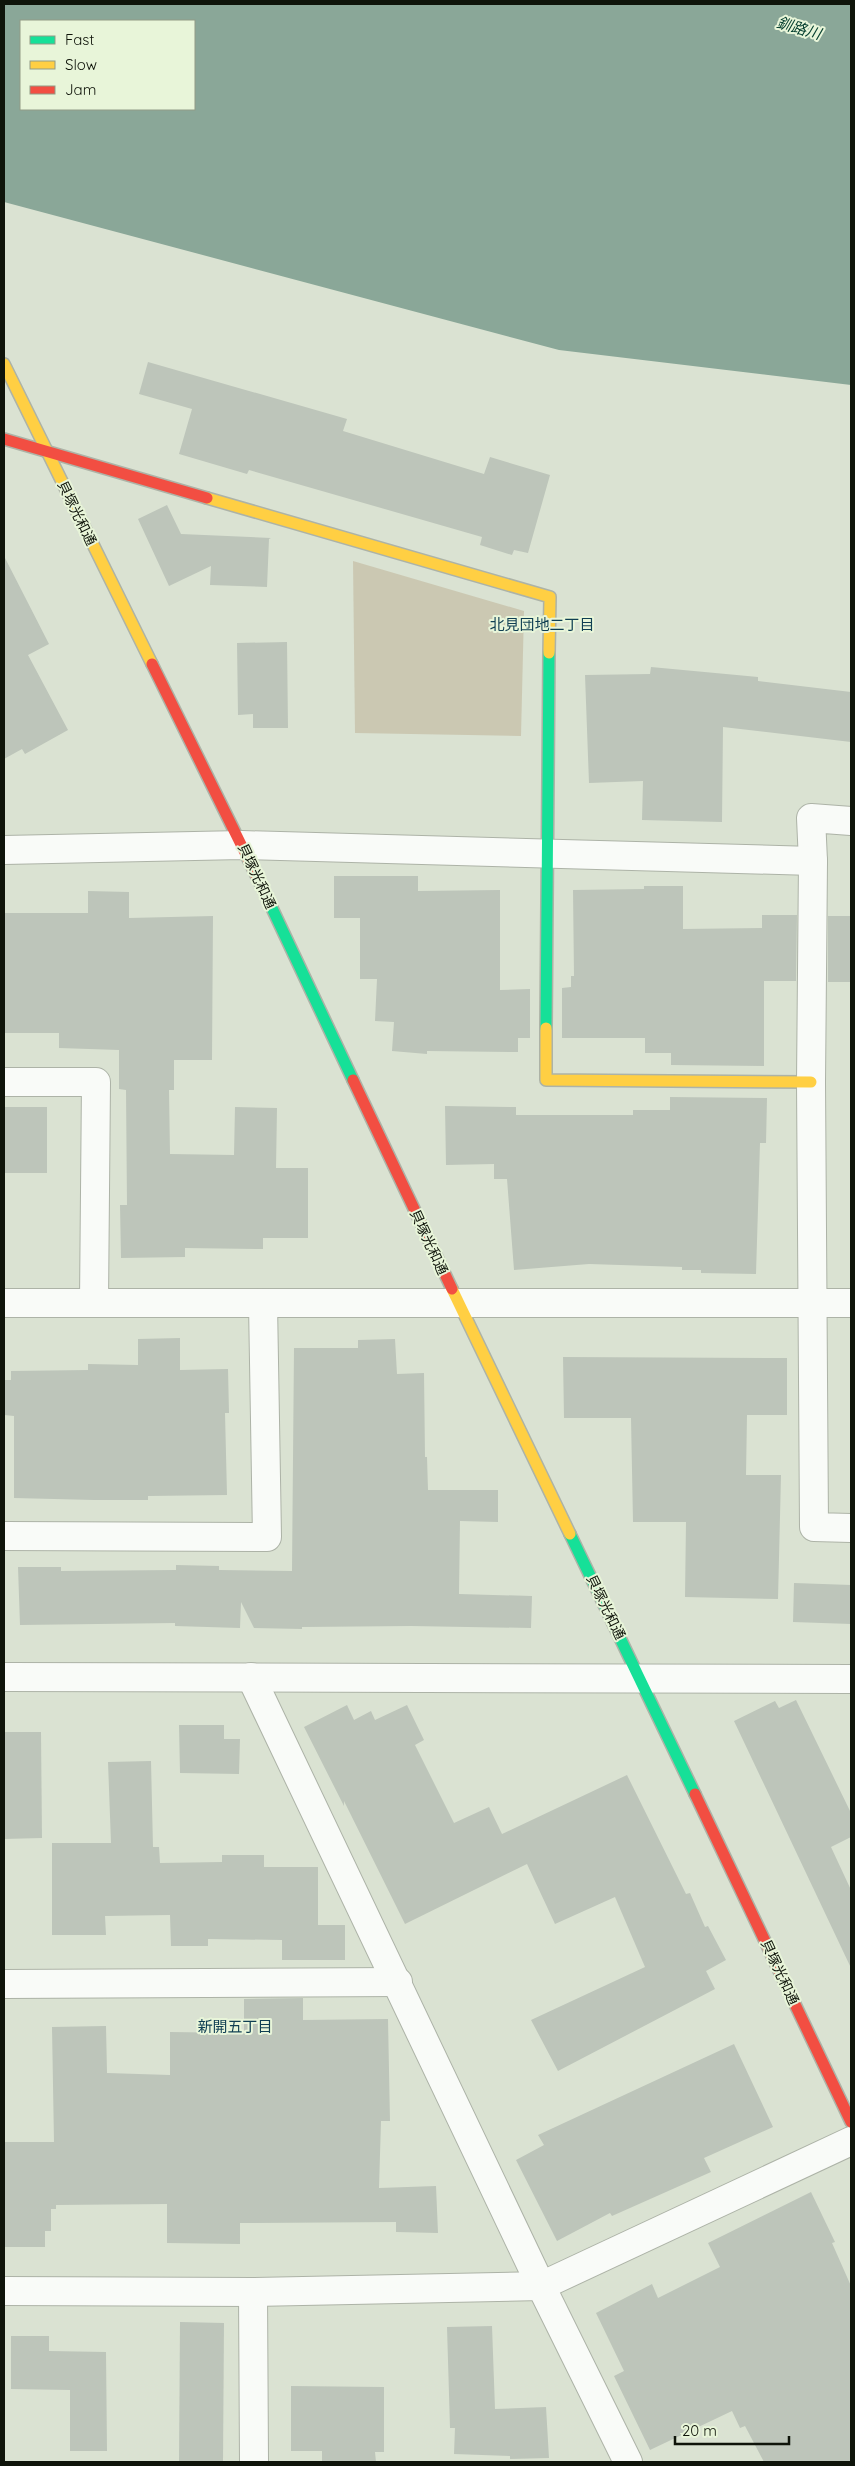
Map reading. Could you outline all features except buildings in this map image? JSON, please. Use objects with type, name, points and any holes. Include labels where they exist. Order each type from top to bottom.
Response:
[{"type":"street","name":"貝塚光和通","points":[[4,364],[242,845],[458,1302],[640,1677],[851,2122]]},
{"type":"street","points":[[4,439],[550,597],[546,852],[546,1080],[812,1082]]},
{"type":"street","points":[[851,821],[811,818],[813,861],[814,1527],[851,1528]]},
{"type":"street","points":[[4,850],[242,845],[546,852],[813,861]]},
{"type":"street","points":[[4,1082],[96,1082],[94,1302]]},
{"type":"street","points":[[4,1303],[851,1303]]},
{"type":"street","points":[[4,1536],[267,1537],[263,1303]]},
{"type":"street","points":[[4,1677],[640,1677],[851,1679]]},
{"type":"street","points":[[251,1678],[398,1982],[541,2286],[628,2462]]},
{"type":"street","points":[[4,1984],[398,1982]]},
{"type":"street","points":[[4,2291],[253,2292],[541,2286],[851,2141]]},
{"type":"street","points":[[253,2292],[254,2462]]},
{"type":"shaded area","points":[[353,561],[524,611],[521,736],[355,733]]},
{"type":"water","name":"釧路川","points":[[4,4],[851,4],[851,385],[559,350],[4,202]]},
{"type":"traffic: fast","points":[[546,1028],[549,653]]},
{"type":"traffic: fast","points":[[263,889],[353,1080]]},
{"type":"traffic: fast","points":[[570,1534],[695,1794]]},
{"type":"traffic: slow","points":[[4,364],[152,664]]},
{"type":"traffic: slow","points":[[207,498],[550,597],[549,653]]},
{"type":"traffic: slow","points":[[546,1028],[546,1080],[811,1082]]},
{"type":"traffic: slow","points":[[452,1289],[570,1534]]},
{"type":"traffic: jam","points":[[4,439],[207,498]]},
{"type":"traffic: jam","points":[[152,664],[263,889]]},
{"type":"traffic: jam","points":[[353,1080],[452,1289]]},
{"type":"traffic: jam","points":[[695,1794],[851,2122]]},
{"type":"district","name":"北見団地二丁目","points":[[542,624]]},
{"type":"district","name":"新開五丁目","points":[[235,2026]]}]
